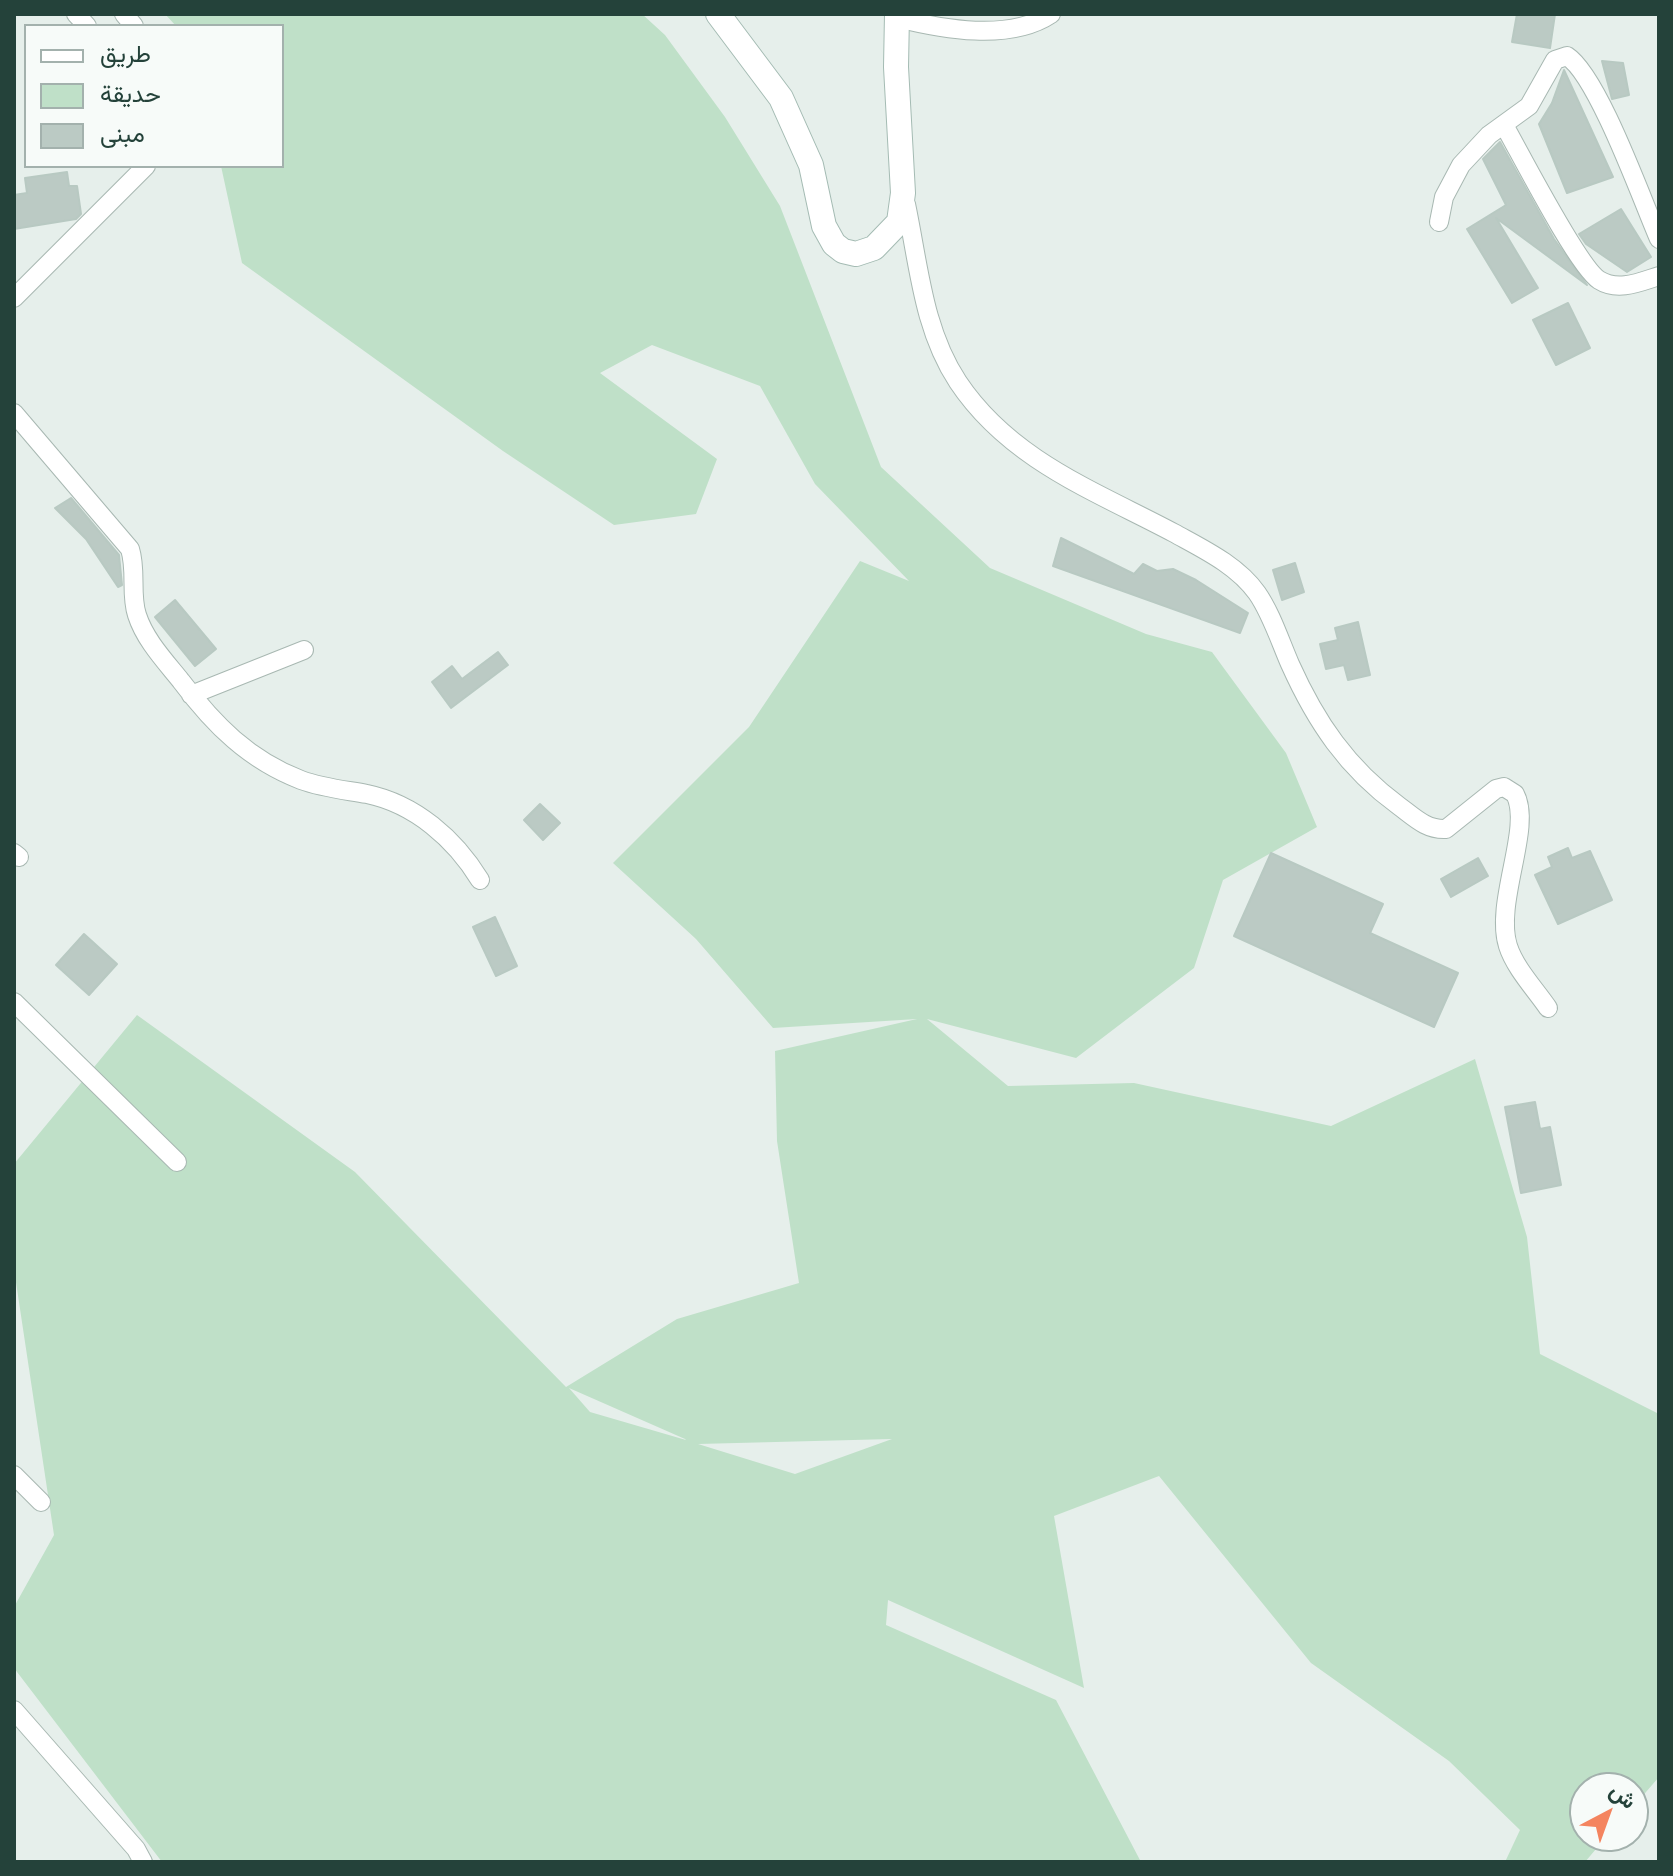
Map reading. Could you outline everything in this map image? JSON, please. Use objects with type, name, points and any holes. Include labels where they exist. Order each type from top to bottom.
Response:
[{"type":"main road","points":[[718,14],[781,98],[811,165],[824,226],[834,244],[843,251],[856,254],[874,248],[899,222],[903,193],[897,16]]},
{"type":"street","points":[[897,16],[956,32],[1033,23],[1051,14]]},
{"type":"street","points":[[1439,222],[1444,197],[1461,165],[1529,106],[1555,60],[1567,56],[1575,61],[1596,97],[1659,239]]},
{"type":"street","points":[[1504,125],[1581,259],[1598,280],[1618,287],[1659,276]]},
{"type":"street","points":[[14,298],[144,168]]},
{"type":"street","points":[[903,193],[933,340],[959,384],[998,427],[1032,459],[1237,570],[1258,594],[1307,701],[1339,752],[1381,793],[1426,826],[1446,829],[1496,789],[1504,787],[1515,794],[1519,820],[1503,914],[1505,933],[1509,949],[1548,1008]]},
{"type":"street","points":[[14,413],[130,549],[136,568],[137,615],[146,635],[226,735],[272,767],[333,790],[395,802],[420,816],[465,856],[480,880]]},
{"type":"street","points":[[191,695],[304,650]]},
{"type":"street","points":[[14,1002],[177,1162]]},
{"type":"street","points":[[14,1475],[41,1502]]},
{"type":"street","points":[[14,1710],[136,1849],[143,1862]]},
{"type":"green space","points":[[165,14],[642,14],[665,35],[725,117],[780,206],[881,467],[990,568],[1146,634],[1212,652],[1286,753],[1317,827],[1223,880],[1194,968],[1076,1058],[927,1019],[1008,1086],[1134,1083],[1331,1126],[1475,1059],[1527,1237],[1540,1354],[1659,1414],[1659,1777],[1649,1789],[1649,1772],[1569,1772],[1569,1852],[1593,1852],[1585,1862],[1505,1862],[1520,1830],[1449,1761],[1311,1663],[1159,1476],[1054,1516],[1084,1688],[888,1600],[886,1625],[1056,1700],[1141,1862],[162,1862],[14,1668],[14,1607],[54,1535],[14,1269],[14,1164],[137,1015],[355,1172],[566,1387],[677,1319],[799,1283],[777,1141],[775,1051],[917,1019],[773,1028],[696,939],[613,863],[749,727],[860,561],[909,581],[815,484],[760,386],[652,345],[600,373],[717,459],[696,514],[614,525],[503,451],[242,263],[221,168],[284,168],[284,24],[174,24]],"holes":[[[569,1388],[685,1439],[590,1412]],[[892,1439],[795,1474],[698,1444]]]},
{"type":"building","points":[[1517,14],[1555,14],[1550,48],[1512,42]]},
{"type":"building","points":[[1602,61],[1623,63],[1629,95],[1612,99]]},
{"type":"building","points":[[1564,70],[1613,177],[1567,193],[1539,124],[1552,103]]},
{"type":"building","points":[[1500,142],[1554,239],[1587,285],[1496,218],[1538,288],[1512,303],[1467,229],[1506,205],[1483,159]]},
{"type":"building","points":[[67,172],[69,186],[77,186],[81,214],[76,219],[14,229],[14,195],[27,193],[25,178]]},
{"type":"building","points":[[1621,209],[1651,257],[1627,272],[1586,244],[1579,234]]},
{"type":"building","points":[[1568,303],[1590,348],[1556,365],[1533,320]]},
{"type":"building","points":[[71,498],[119,555],[122,585],[118,587],[86,539],[55,508]]},
{"type":"building","points":[[1061,538],[1134,574],[1143,564],[1157,571],[1173,569],[1196,580],[1248,613],[1240,633],[1053,566]]},
{"type":"building","points":[[1295,563],[1304,592],[1282,600],[1273,570]]},
{"type":"building","points":[[175,600],[216,649],[195,666],[155,617]]},
{"type":"building","points":[[1358,622],[1370,675],[1348,680],[1344,665],[1326,669],[1320,644],[1338,640],[1335,628]]},
{"type":"building","points":[[498,652],[508,665],[451,708],[432,682],[452,666],[462,679]]},
{"type":"building","points":[[540,804],[560,823],[543,840],[524,820]]},
{"type":"building","points":[[1568,848],[1572,858],[1590,851],[1612,900],[1558,924],[1535,875],[1552,867],[1548,857]]},
{"type":"building","points":[[1271,853],[1383,904],[1370,933],[1458,973],[1434,1027],[1234,936]]},
{"type":"building","points":[[1478,858],[1488,876],[1451,897],[1441,879]]},
{"type":"building","points":[[495,917],[517,966],[496,976],[473,927]]},
{"type":"building","points":[[84,934],[117,964],[89,995],[56,965]]},
{"type":"building","points":[[1535,1102],[1540,1129],[1550,1127],[1561,1185],[1521,1193],[1505,1107]]}]
